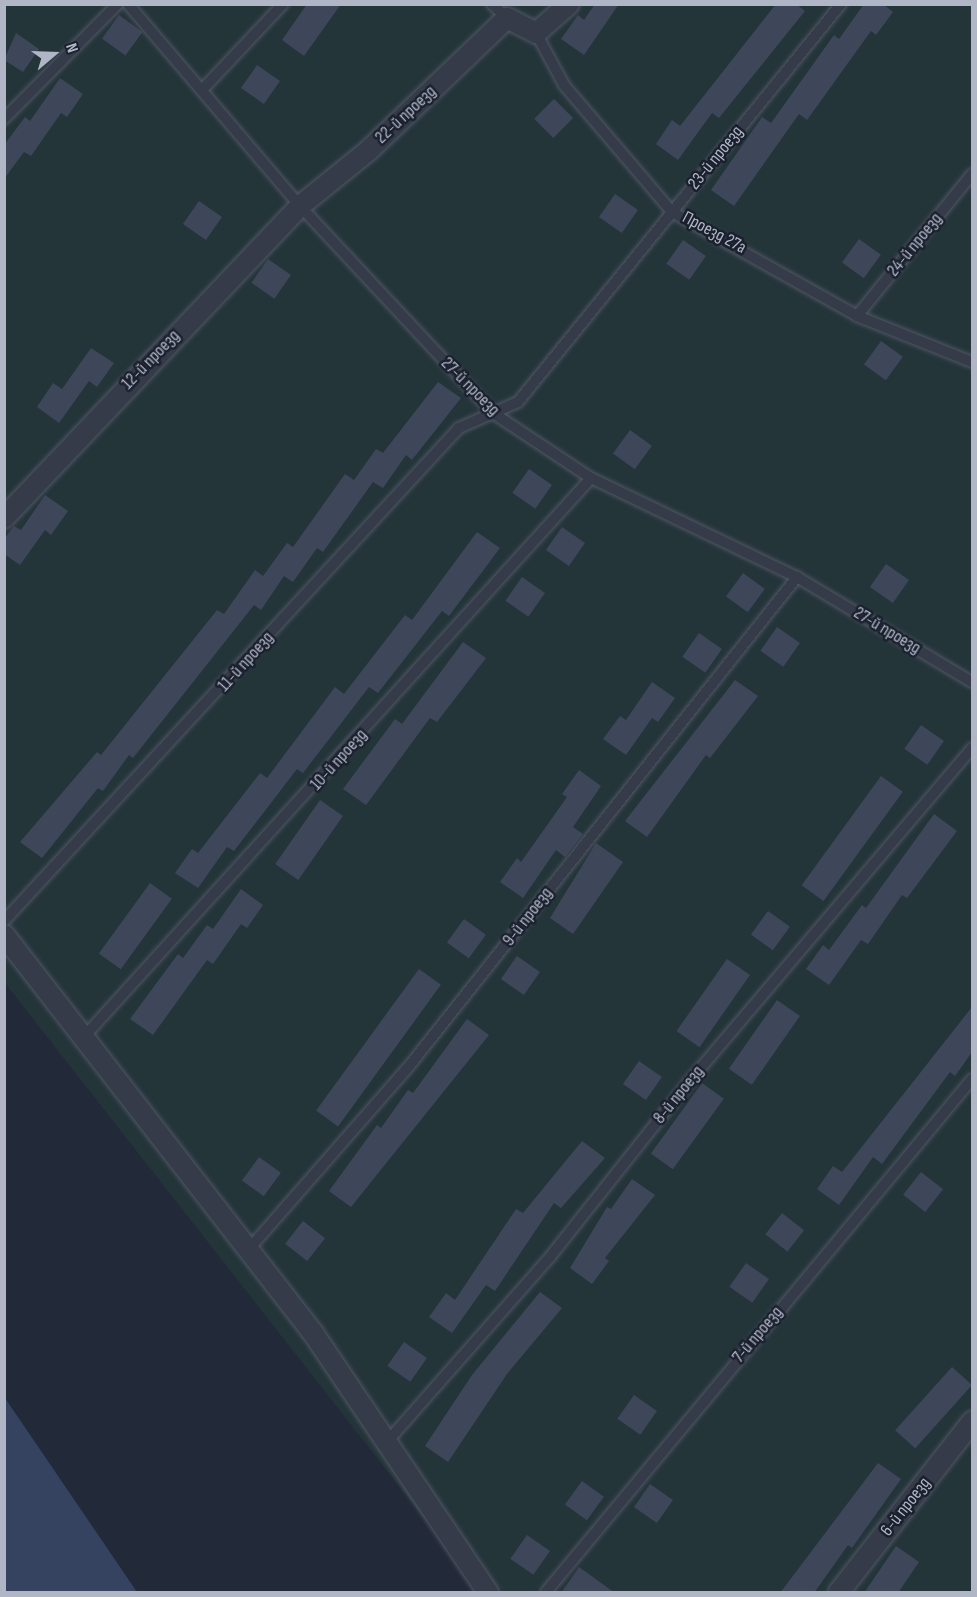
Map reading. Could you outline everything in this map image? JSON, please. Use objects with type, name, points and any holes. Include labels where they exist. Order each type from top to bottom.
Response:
[{"type":"street","points":[[507,18],[537,33],[568,4]]},
{"type":"street","name":"22-й проезд","points":[[300,206],[368,151],[507,18]]},
{"type":"street","name":"12-й проезд","points":[[4,518],[300,206]]},
{"type":"street","points":[[4,935],[249,1249],[386,1443],[488,1593]]},
{"type":"street","name":"6-й проезд","points":[[839,1593],[972,1422]]},
{"type":"lane","points":[[4,119],[118,4]]},
{"type":"lane","name":"27-й проезд","points":[[128,4],[300,206],[493,413],[591,478],[797,577],[972,682]]},
{"type":"lane","points":[[201,90],[283,4]]},
{"type":"lane","points":[[492,4],[507,18]]},
{"type":"lane","name":"23-й проезд","points":[[493,413],[518,402],[841,4]]},
{"type":"lane","name":"Проезд 27а","points":[[537,33],[564,85],[672,212],[857,316],[972,362]]},
{"type":"lane","name":"24-й проезд","points":[[857,316],[972,174]]},
{"type":"lane","name":"11-й проезд","points":[[4,921],[459,428],[493,413]]},
{"type":"lane","name":"10-й проезд","points":[[84,1038],[591,478]]},
{"type":"lane","name":"9-й проезд","points":[[249,1249],[410,1065],[797,577]]},
{"type":"lane","name":"8-й проезд","points":[[386,1443],[550,1257],[688,1083],[972,747]]},
{"type":"lane","name":"7-й проезд","points":[[546,1593],[972,1079]]},
{"type":"shaded area","points":[[5,5],[972,5],[972,1592],[482,1592],[5,983]]},
{"type":"water","points":[[5,1398],[137,1592],[5,1592]]},
{"type":"building","points":[[307,4],[341,4],[304,56],[282,40]]},
{"type":"building","points":[[595,4],[619,4],[584,55],[561,39],[578,15],[584,20]]},
{"type":"building","points":[[776,4],[796,4],[805,11],[719,118],[712,113],[678,160],[656,144],[672,120],[680,126]]},
{"type":"building","points":[[864,4],[883,4],[893,12],[876,35],[871,31],[807,120],[799,114],[734,206],[711,190],[762,117],[771,123],[834,35],[839,39]]},
{"type":"building","points":[[119,15],[142,32],[125,56],[102,38]]},
{"type":"building","points":[[16,33],[39,49],[23,72],[4,60]]},
{"type":"building","points":[[257,65],[280,81],[264,104],[241,88]]},
{"type":"building","points":[[60,78],[83,94],[67,117],[61,113],[31,156],[24,152],[4,179],[4,145],[25,117],[30,121]]},
{"type":"building","points":[[554,99],[573,118],[553,138],[534,119]]},
{"type":"building","points":[[615,194],[638,210],[622,233],[599,217]]},
{"type":"building","points":[[199,201],[222,217],[206,240],[183,224]]},
{"type":"building","points":[[859,239],[881,255],[864,278],[842,262]]},
{"type":"building","points":[[683,240],[706,256],[689,280],[666,264]]},
{"type":"building","points":[[268,259],[291,275],[274,299],[251,283]]},
{"type":"building","points":[[881,341],[903,357],[886,380],[864,364]]},
{"type":"building","points":[[91,348],[114,363],[97,387],[89,381],[59,423],[37,407],[53,383],[62,389]]},
{"type":"building","points":[[438,382],[461,398],[412,460],[406,455],[383,488],[373,482],[323,552],[317,548],[293,582],[284,576],[261,610],[254,605],[133,758],[129,755],[103,791],[98,788],[42,858],[20,842],[97,752],[101,755],[217,610],[224,614],[255,570],[263,576],[287,543],[293,547],[345,474],[354,480],[376,449],[383,453]]},
{"type":"building","points":[[630,430],[652,446],[635,469],[613,453]]},
{"type":"building","points":[[529,469],[552,485],[535,509],[512,493]]},
{"type":"building","points":[[45,495],[68,511],[51,535],[45,530],[20,565],[4,554],[4,539],[14,526],[21,530]]},
{"type":"building","points":[[562,527],[585,543],[569,566],[546,550]]},
{"type":"building","points":[[477,532],[500,548],[449,616],[442,611],[378,693],[369,687],[303,773],[297,769],[234,851],[227,847],[198,888],[175,873],[192,849],[198,853],[260,773],[267,778],[335,687],[344,694],[405,615],[412,620]]},
{"type":"building","points":[[886,564],[909,580],[893,603],[870,587]]},
{"type":"building","points":[[743,573],[765,589],[748,612],[726,596]]},
{"type":"building","points":[[522,577],[545,593],[528,617],[505,601]]},
{"type":"building","points":[[777,627],[800,643],[783,667],[760,651]]},
{"type":"building","points":[[699,633],[722,649],[705,673],[682,657]]},
{"type":"building","points":[[463,642],[486,658],[437,722],[430,718],[366,805],[343,789],[395,719],[402,724]]},
{"type":"building","points":[[735,680],[758,696],[710,758],[706,755],[647,837],[625,821]]},
{"type":"building","points":[[652,682],[675,698],[658,722],[652,718],[626,755],[603,739],[620,716],[626,720]]},
{"type":"building","points":[[921,725],[944,741],[927,765],[904,749]]},
{"type":"building","points":[[579,770],[601,786],[573,827],[583,834],[565,857],[556,850],[523,898],[500,882],[517,858],[521,862],[567,797],[562,794]]},
{"type":"building","points":[[881,776],[903,792],[823,901],[802,885]]},
{"type":"building","points":[[320,800],[343,816],[298,880],[275,864]]},
{"type":"building","points":[[934,814],[957,831],[907,898],[902,895],[868,944],[861,940],[829,985],[806,969],[823,945],[829,950],[862,905],[866,908]]},
{"type":"building","points":[[596,843],[623,862],[573,934],[550,918]]},
{"type":"building","points":[[150,883],[172,899],[121,969],[99,953]]},
{"type":"building","points":[[241,889],[263,905],[247,928],[241,924],[213,964],[207,960],[153,1035],[130,1019],[178,954],[183,958],[207,925],[213,929]]},
{"type":"building","points":[[768,911],[790,927],[773,950],[751,934]]},
{"type":"building","points":[[464,919],[486,935],[469,958],[447,942]]},
{"type":"building","points":[[517,956],[540,972],[524,995],[501,979]]},
{"type":"building","points":[[727,959],[750,975],[699,1047],[677,1031]]},
{"type":"building","points":[[419,969],[441,985],[338,1126],[316,1111]]},
{"type":"building","points":[[777,1000],[800,1016],[752,1085],[729,1069]]},
{"type":"building","points":[[972,1007],[972,1052],[955,1076],[950,1072],[882,1164],[873,1157],[839,1205],[817,1189],[833,1166],[842,1172]]},
{"type":"building","points":[[467,1019],[489,1035],[351,1207],[329,1191],[377,1125],[381,1128],[408,1090],[413,1093]]},
{"type":"building","points":[[639,1061],[662,1077],[646,1100],[623,1084]]},
{"type":"building","points":[[702,1083],[724,1099],[673,1169],[651,1153]]},
{"type":"building","points":[[582,1141],[605,1158],[561,1208],[554,1203],[495,1291],[486,1285],[452,1333],[429,1317],[446,1293],[455,1300],[516,1209],[523,1213]]},
{"type":"building","points":[[259,1157],[281,1173],[264,1196],[242,1180]]},
{"type":"building","points":[[921,1172],[943,1189],[925,1212],[903,1195]]},
{"type":"building","points":[[632,1179],[655,1195],[605,1258],[609,1261],[592,1284],[570,1268],[607,1207],[611,1209]]},
{"type":"building","points":[[782,1213],[804,1230],[787,1252],[765,1234]]},
{"type":"building","points":[[303,1221],[325,1238],[307,1261],[285,1244]]},
{"type":"building","points":[[746,1263],[769,1279],[752,1303],[729,1287]]},
{"type":"building","points":[[540,1292],[562,1308],[507,1374],[448,1462],[425,1446],[472,1375]]},
{"type":"building","points":[[404,1342],[427,1358],[410,1382],[387,1366]]},
{"type":"building","points":[[952,1367],[972,1385],[915,1448],[895,1430]]},
{"type":"building","points":[[634,1395],[657,1411],[640,1435],[617,1419]]},
{"type":"building","points":[[878,1463],[901,1479],[852,1548],[848,1545],[814,1593],[780,1593]]},
{"type":"building","points":[[582,1481],[604,1497],[587,1520],[565,1504]]},
{"type":"building","points":[[650,1484],[673,1500],[657,1523],[634,1507]]},
{"type":"building","points":[[527,1535],[550,1551],[533,1575],[510,1559]]},
{"type":"building","points":[[896,1546],[919,1562],[898,1593],[864,1593]]},
{"type":"building","points":[[579,1567],[615,1593],[561,1593]]}]
